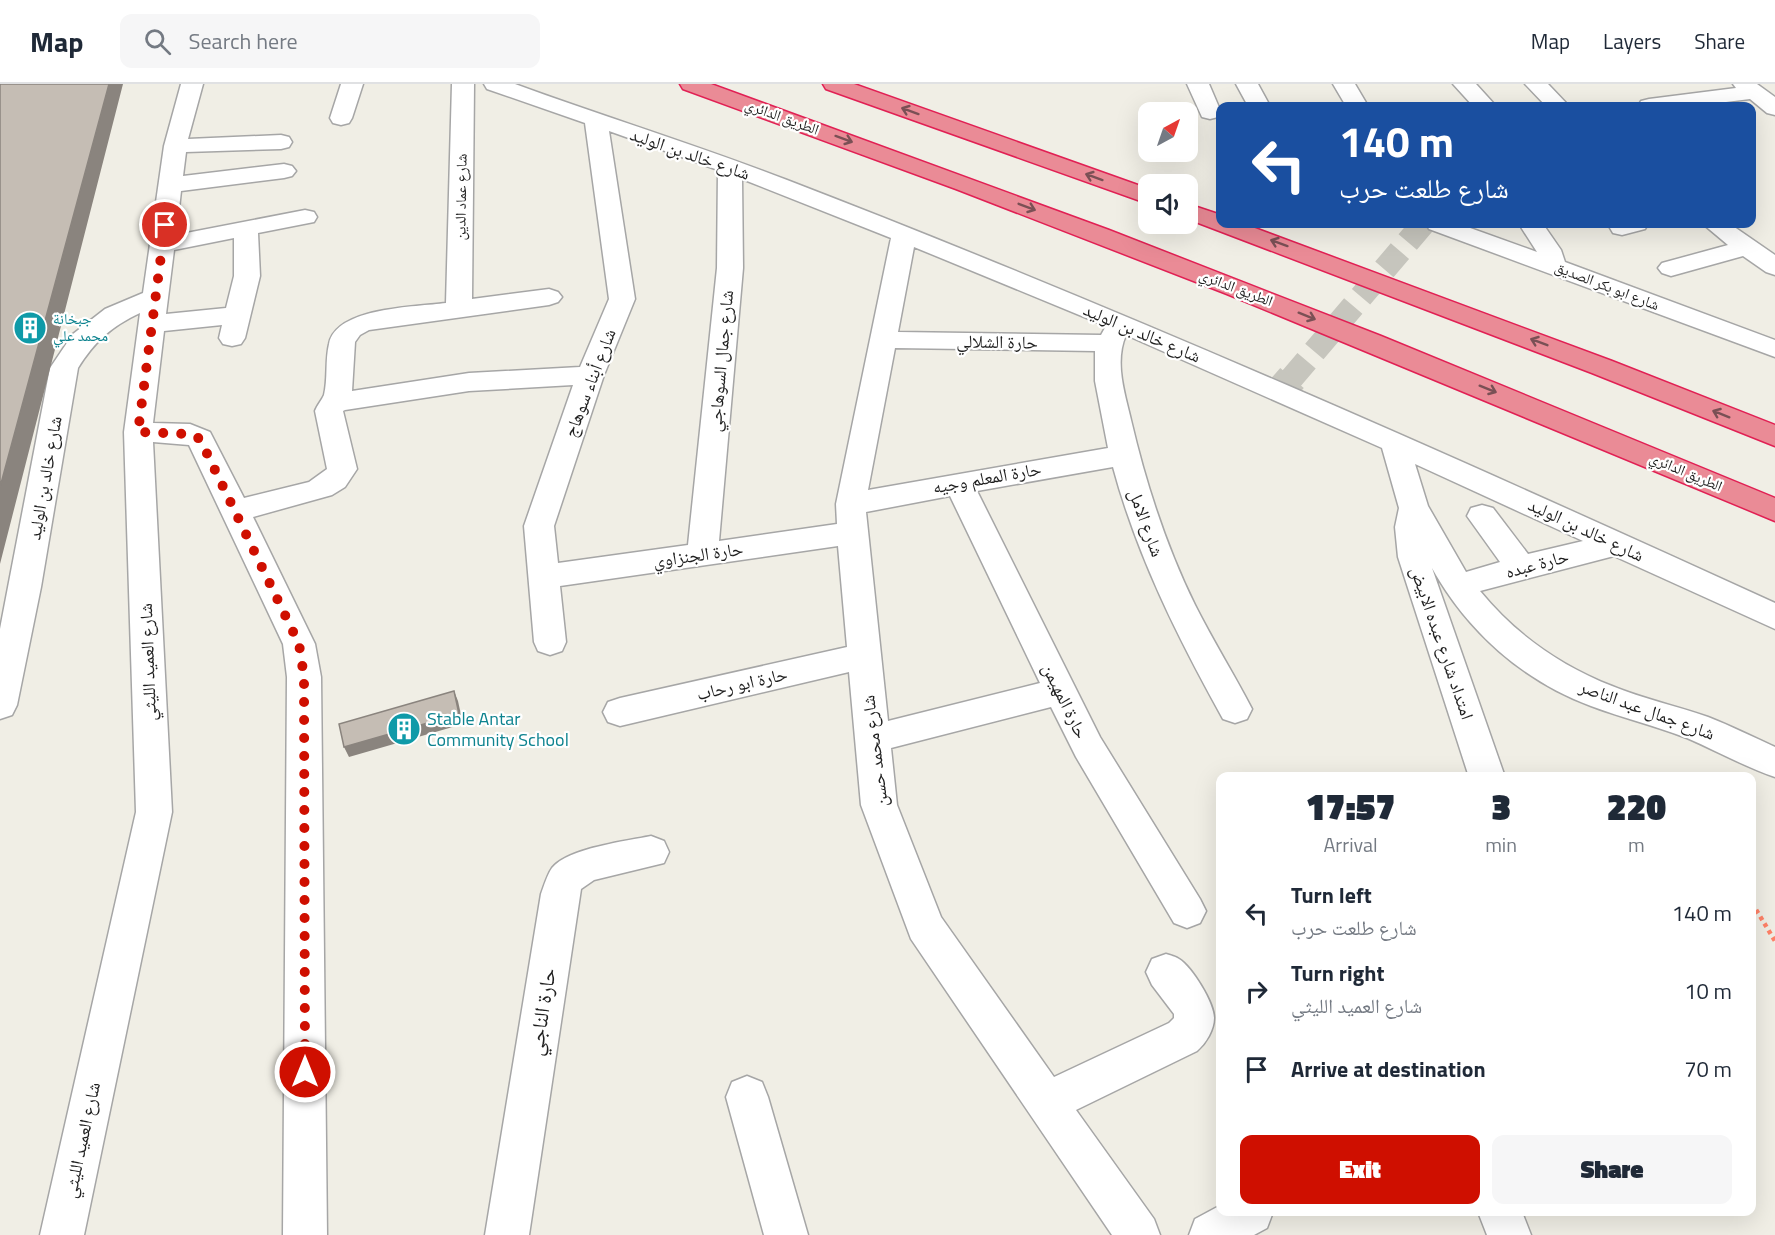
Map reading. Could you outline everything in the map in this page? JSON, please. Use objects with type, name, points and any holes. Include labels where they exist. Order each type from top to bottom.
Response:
[{"type":"highway","name":"الطريق الدائري","points":[[691,84],[1020,204],[1267,300],[1583,428],[1775,510]]},
{"type":"highway","points":[[834,84],[1138,193]]},
{"type":"highway","points":[[1198,215],[1216,221]]},
{"type":"highway","points":[[1235,228],[1602,367],[1775,436]]},
{"type":"street","name":"شارع العميد الليثي","points":[[62,1235],[154,812],[138,432],[175,146],[192,84]]},
{"type":"street","points":[[341,118],[352,84]]},
{"type":"street","name":"شارع عماد الدين","points":[[459,309],[463,84]]},
{"type":"street","name":"شارع خالد بن الوليد","points":[[495,84],[596,122],[730,167],[904,234],[1115,333],[1394,441],[1775,617]]},
{"type":"street","points":[[1198,84],[1210,112]]},
{"type":"street","points":[[1247,84],[1257,102]]},
{"type":"street","points":[[1344,84],[1355,102]]},
{"type":"street","points":[[1464,84],[1481,102]]},
{"type":"street","points":[[1536,84],[1554,102]]},
{"type":"street","points":[[1671,102],[1748,88],[1775,108]]},
{"type":"street","name":"شارع أبناء سوهاج","points":[[550,642],[539,526],[590,375],[622,299],[596,122]]},
{"type":"street","points":[[175,146],[281,142]]},
{"type":"street","name":"شارع جمال السوهاجي","points":[[702,554],[730,268],[730,167]]},
{"type":"street","points":[[170,185],[284,171]]},
{"type":"street","points":[[162,245],[305,217]]},
{"type":"street","name":"شارع ابو بكر الصديق","points":[[1449,228],[1775,349]]},
{"type":"street","points":[[1534,228],[1549,250],[1553,265]]},
{"type":"street","points":[[1721,228],[1775,267]]},
{"type":"street","name":"شارع خالد بن الوليد","points":[[0,705],[13,589],[64,368],[82,340],[114,315],[154,310],[235,326],[247,276],[246,229]]},
{"type":"street","name":"شارع محمد حسن","points":[[904,234],[851,518],[879,805],[925,927],[1138,1235]]},
{"type":"street","points":[[1671,268],[1748,247]]},
{"type":"street","points":[[337,402],[344,333],[358,325],[375,320],[549,297]]},
{"type":"street","name":"حارة الشلالي","points":[[884,340],[1115,333]]},
{"type":"street","name":"شارع الامل","points":[[1115,333],[1110,386],[1123,455],[1154,550],[1177,602],[1235,709]]},
{"type":"street","points":[[236,511],[317,490],[338,478],[342,469],[329,411],[331,406],[337,402],[469,382],[590,375]]},
{"type":"street","points":[[138,432],[190,434],[200,439],[299,644],[304,677],[305,1235]]},
{"type":"street","name":"شارع جمال عبد الناصر","points":[[1394,441],[1413,506],[1458,586],[1483,616],[1515,647],[1555,674],[1601,696],[1698,728],[1775,763]]},
{"type":"street","name":"حارة المعلم وجيه","points":[[851,518],[958,483],[1123,455]]},
{"type":"street","name":"حارة المهيمن","points":[[958,483],[1088,747],[1188,911]]},
{"type":"street","name":"امتداد شارع عبده الابيض","points":[[1413,506],[1410,527],[1413,558],[1485,772]]},
{"type":"street","points":[[1482,516],[1521,567]]},
{"type":"street","name":"حارة الجنزاوي","points":[[543,577],[702,554],[851,518]]},
{"type":"street","name":"حارة عبده","points":[[1458,586],[1521,567],[1617,544]]},
{"type":"street","name":"حارة ابو رحاب","points":[[620,712],[864,656]]},
{"type":"street","points":[[873,740],[1060,691]]},
{"type":"street","name":"حارة الناجي","points":[[507,1235],[558,905],[565,880],[576,871],[590,866],[651,852]]},
{"type":"street","points":[[1047,1102],[1184,1037],[1193,1030],[1196,1020],[1193,1008],[1166,972]]},
{"type":"street","points":[[747,1097],[786,1235]]},
{"type":"street","points":[[1210,1235],[1244,1216]]},
{"type":"street","points":[[1502,1216],[1509,1235]]},
{"type":"path","points":[[1756,910],[1775,941]]},
{"type":"building","name":"جبخانة محمد علي","points":[[0,84],[109,84],[0,487]]},
{"type":"building","points":[[454,691],[459,714],[344,747],[339,724]]},
{"type":"tunnel","points":[[1291,379],[1420,228]]},
{"type":"tunnel","points":[[1280,392],[1292,378]]},
{"type":"place","name":"جبخانة محمد علي","points":[[30,328]]},
{"type":"place","name":"Stable Antar Community School","points":[[404,729]]},
{"type":"route","points":[[165,225],[138,432],[190,434],[200,439],[299,644],[304,677],[305,1072]]}]
